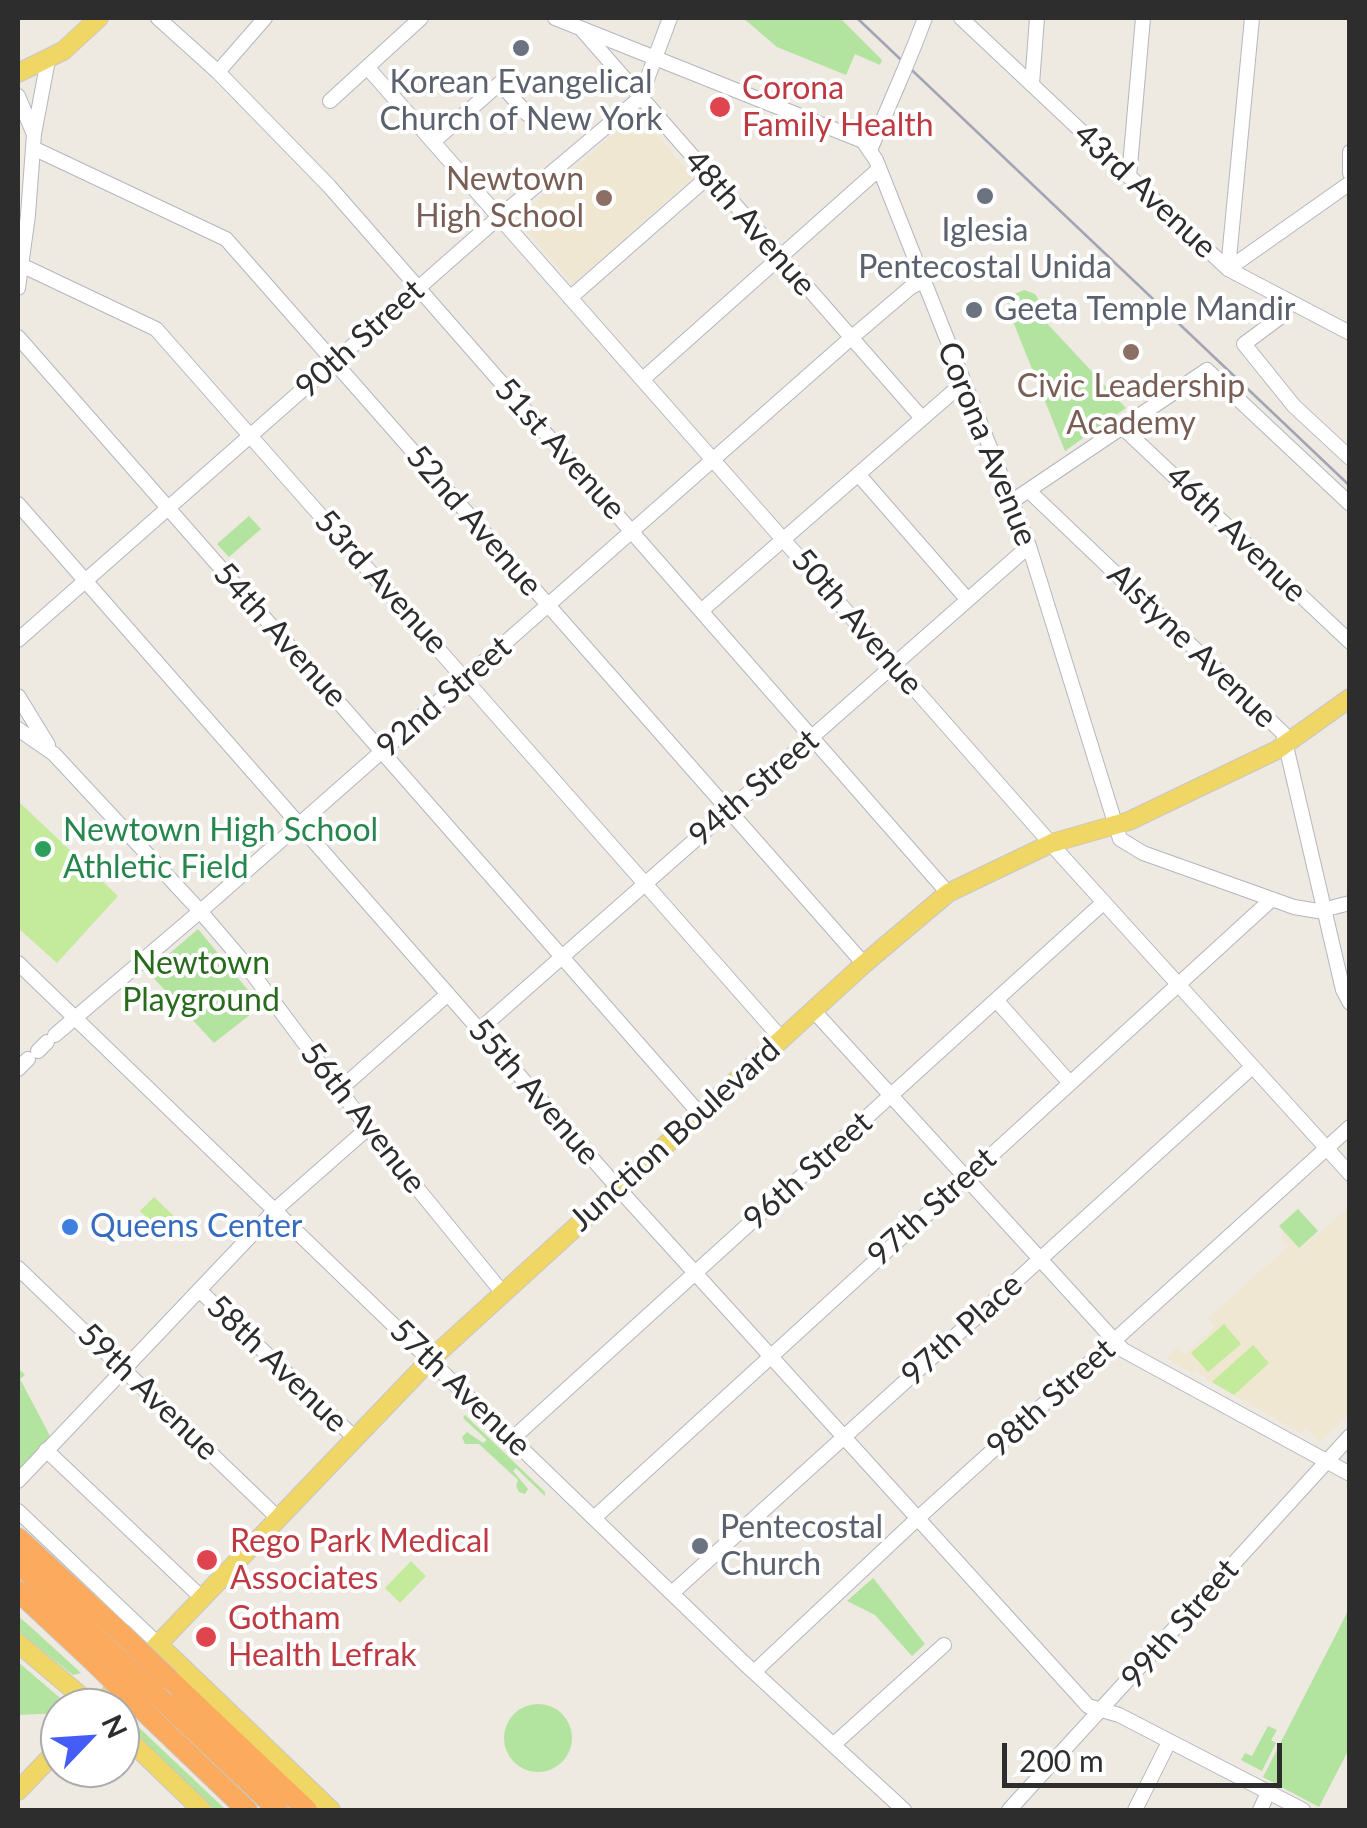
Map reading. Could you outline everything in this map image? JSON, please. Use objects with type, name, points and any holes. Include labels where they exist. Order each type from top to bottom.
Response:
[{"type":"highway","points":[[18,1534],[95,1608],[107,1647]]},
{"type":"highway","points":[[18,1563],[107,1647],[248,1810]]},
{"type":"highway","points":[[18,1590],[63,1634]]},
{"type":"highway","points":[[18,1607],[63,1634],[107,1647],[170,1680],[307,1810]]},
{"type":"highway","points":[[158,1710],[278,1810]]},
{"type":"main road","points":[[18,73],[63,51],[99,18]]},
{"type":"main road","name":"Junction Boulevard","points":[[115,1688],[430,1360],[781,1038],[948,893],[1052,844],[1115,826],[1286,743],[1350,698]]},
{"type":"main road","points":[[18,1642],[72,1688]]},
{"type":"main road","points":[[158,1644],[331,1810]]},
{"type":"main road","points":[[140,1751],[202,1810]]},
{"type":"main road","points":[[18,1791],[40,1768]]},
{"type":"street","name":"51st Avenue","points":[[158,18],[218,72],[328,186],[948,893]]},
{"type":"street","points":[[218,72],[265,18]]},
{"type":"street","points":[[330,102],[421,18]]},
{"type":"street","points":[[554,18],[858,138],[870,150],[925,18]]},
{"type":"street","points":[[640,98],[670,18]]},
{"type":"street","name":"43rd Avenue","points":[[962,18],[1228,268],[1350,333]]},
{"type":"street","points":[[1032,84],[1037,18]]},
{"type":"street","points":[[1129,177],[1143,18]]},
{"type":"street","points":[[1228,268],[1252,18]]},
{"type":"street","name":"48th Avenue","points":[[579,27],[921,418]]},
{"type":"street","points":[[18,288],[33,141],[48,60]]},
{"type":"street","name":"50th Avenue","points":[[367,67],[1052,844],[1350,1174]]},
{"type":"street","points":[[433,142],[500,83],[527,114]]},
{"type":"street","points":[[18,96],[33,141]]},
{"type":"street","name":"90th Street","points":[[18,640],[417,288],[640,98]]},
{"type":"street","name":"52nd Avenue","points":[[33,141],[226,239],[864,964]]},
{"type":"street","name":"Corona Avenue","points":[[870,150],[1028,546],[1115,826]]},
{"type":"street","points":[[1350,152],[1350,173]]},
{"type":"street","points":[[643,379],[879,169]]},
{"type":"street","points":[[570,298],[709,176]]},
{"type":"street","points":[[1228,268],[1350,183]]},
{"type":"street","name":"53rd Avenue","points":[[21,265],[156,329],[781,1038]]},
{"type":"street","name":"92nd Street","points":[[37,1051],[851,338],[911,287],[923,282]]},
{"type":"street","points":[[1290,304],[1279,318],[1244,344],[1294,406],[1350,458]]},
{"type":"street","name":"54th Avenue","points":[[18,338],[699,1113]]},
{"type":"street","points":[[1011,502],[1207,370],[1350,504]]},
{"type":"street","points":[[701,612],[963,383]]},
{"type":"street","name":"46th Avenue","points":[[1122,427],[1350,642]]},
{"type":"street","points":[[858,474],[967,599]]},
{"type":"street","name":"Alstyne Avenue","points":[[1029,490],[1283,732],[1343,990],[1350,1002]]},
{"type":"street","name":"55th Avenue","points":[[18,504],[618,1188],[1088,1706],[1119,1715],[1302,1810]]},
{"type":"street","name":"94th Street","points":[[479,1030],[1028,546]]},
{"type":"street","points":[[18,696],[54,754]]},
{"type":"street","name":"56th Avenue","points":[[18,729],[54,754],[246,965],[368,1128],[502,1292]]},
{"type":"street","points":[[1115,826],[1120,839],[1143,852],[1272,899],[1309,911],[1350,903]]},
{"type":"street","name":"97th Street","points":[[594,1518],[1272,899]]},
{"type":"street","name":"96th Street","points":[[512,1439],[1104,902]]},
{"type":"street","name":"57th Avenue","points":[[18,963],[754,1672],[904,1810]]},
{"type":"street","points":[[339,1090],[448,994]]},
{"type":"street","points":[[996,1000],[1070,1082]]},
{"type":"street","points":[[813,1010],[1123,1350],[1350,1474]]},
{"type":"street","name":"97th Place","points":[[672,1593],[1252,1066]]},
{"type":"street","name":"98th Street","points":[[754,1672],[1350,1127]]},
{"type":"street","points":[[18,1481],[276,1209],[368,1128]]},
{"type":"street","name":"59th Avenue","points":[[18,1268],[278,1518]]},
{"type":"street","name":"58th Avenue","points":[[199,1290],[355,1438]]},
{"type":"street","name":"99th Street","points":[[1009,1810],[1350,1436]]},
{"type":"street","points":[[46,1450],[202,1598]]},
{"type":"street","points":[[18,1510],[158,1644]]},
{"type":"street","points":[[834,1745],[944,1645]]},
{"type":"street","points":[[1134,1810],[1169,1742]]},
{"type":"street","points":[[1260,1810],[1268,1793]]},
{"type":"shaded area","name":"Newtown High School","points":[[638,113],[693,177],[573,284],[516,219]]},
{"type":"shaded area","points":[[1349,1207],[1349,1414],[1320,1441],[1306,1428],[1301,1433],[1207,1380],[1197,1369],[1192,1373],[1166,1358],[1177,1347],[1185,1354],[1215,1327],[1208,1318],[1289,1246],[1281,1237],[1284,1234],[1279,1226],[1298,1209],[1318,1231],[1285,1263]]},
{"type":"green space","points":[[743,18],[840,18],[882,60],[880,65],[855,54],[846,75],[777,47]]},
{"type":"green space","points":[[1024,290],[1035,294],[1042,306],[1041,317],[1126,408],[1065,451],[1007,314],[1008,300]]},
{"type":"green space","points":[[249,516],[261,529],[229,557],[217,544]]},
{"type":"green space","name":"Newtown High School Athletic Field","points":[[18,801],[118,896],[57,963],[18,928]]},
{"type":"green space","name":"Newtown Playground","points":[[198,929],[261,1006],[214,1043],[148,972]]},
{"type":"green space","points":[[154,1197],[179,1221],[165,1235],[140,1211]]},
{"type":"green space","points":[[1298,1209],[1318,1231],[1299,1248],[1279,1226]]},
{"type":"green space","points":[[1224,1324],[1241,1344],[1208,1372],[1191,1353]]},
{"type":"green space","points":[[1253,1345],[1269,1363],[1234,1395],[1212,1382]]},
{"type":"green space","points":[[18,1368],[25,1375],[20,1379],[50,1436],[18,1473]]},
{"type":"green space","points":[[465,1415],[545,1496],[516,1468],[513,1471],[528,1489],[525,1494],[519,1492],[518,1480],[479,1444],[465,1444],[462,1437],[467,1432],[483,1443],[487,1440],[463,1418]]},
{"type":"green space","points":[[411,1561],[426,1576],[400,1603],[385,1588]]},
{"type":"green space","points":[[873,1578],[925,1644],[912,1656],[875,1615],[847,1601]]},
{"type":"green space","points":[[1349,1609],[1349,1749],[1319,1807],[1263,1777]]},
{"type":"green space","points":[[18,1616],[81,1673],[73,1675],[18,1631]]},
{"type":"green space","points":[[18,1662],[48,1688],[40,1688],[40,1714],[18,1715]]},
{"type":"green space","points":[[538,1704],[562,1714],[572,1738],[562,1762],[538,1772],[514,1762],[504,1738],[514,1714]]},
{"type":"green space","points":[[1268,1726],[1277,1730],[1271,1740],[1276,1743],[1262,1771],[1241,1760],[1245,1753],[1252,1756]]},
{"type":"green space","points":[[140,1729],[226,1810],[215,1810],[140,1739]]},
{"type":"railway","points":[[857,18],[1350,486]]},
{"type":"place","name":"Korean Evangelical Church of New York","points":[[521,48]]},
{"type":"place","name":"Corona Family Health","points":[[720,107]]},
{"type":"place","name":"Iglesia Pentecostal Unida","points":[[985,196]]},
{"type":"place","name":"Newtown High School","points":[[604,198]]},
{"type":"place","name":"Geeta Temple Mandir","points":[[974,310]]},
{"type":"place","name":"Civic Leadership Academy","points":[[1131,352]]},
{"type":"place","name":"Newtown High School Athletic Field","points":[[43,849]]},
{"type":"place","name":"Queens Center","points":[[70,1227]]},
{"type":"place","name":"Pentecostal Church","points":[[700,1546]]},
{"type":"place","name":"Rego Park Medical Associates","points":[[207,1560]]},
{"type":"place","name":"Gotham Health Lefrak","points":[[206,1637]]}]
